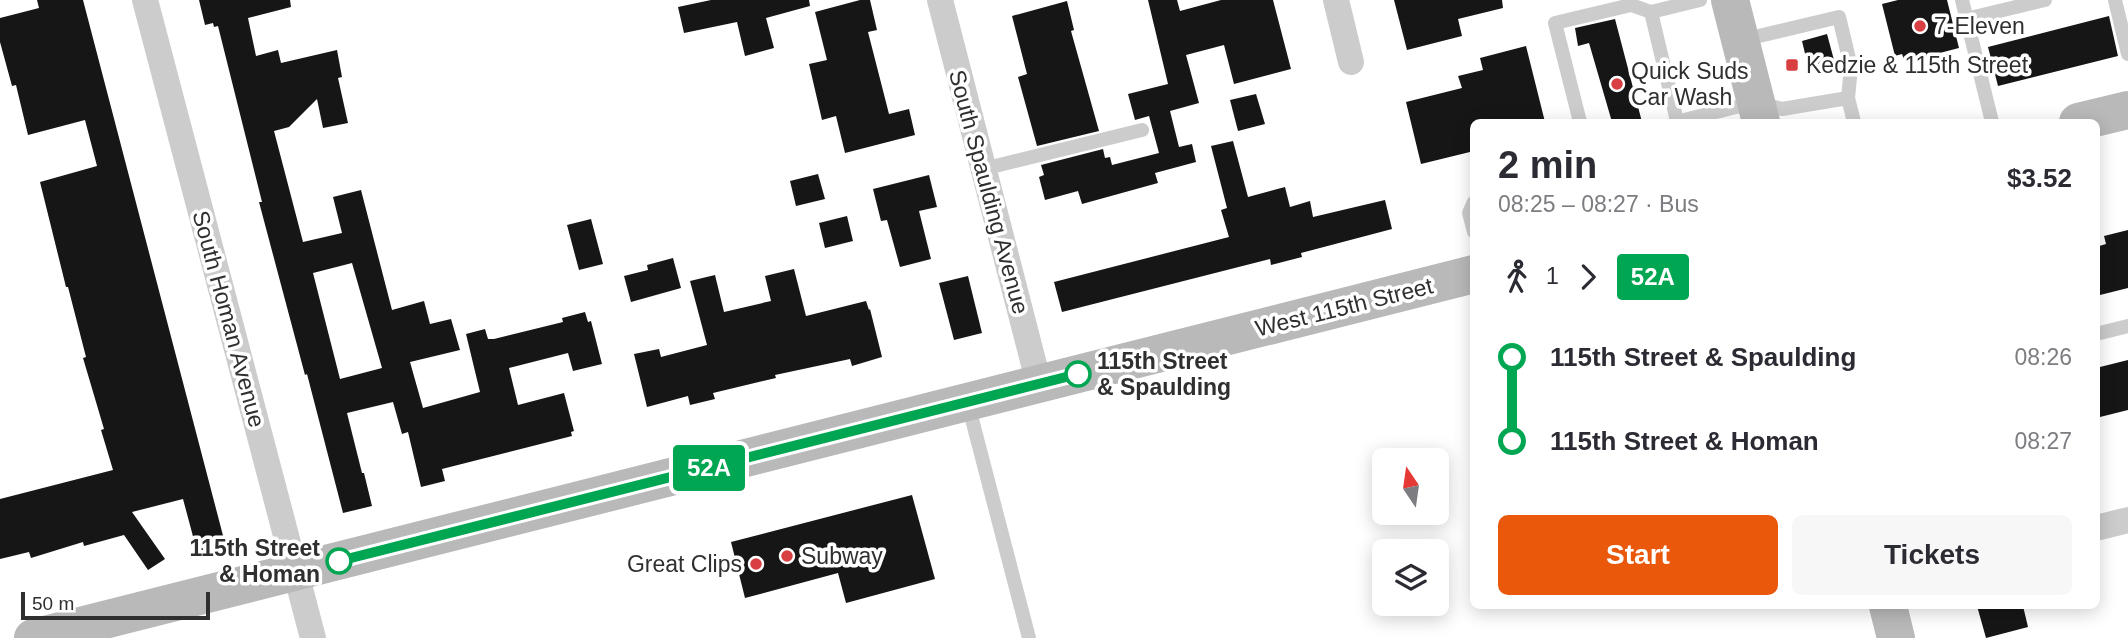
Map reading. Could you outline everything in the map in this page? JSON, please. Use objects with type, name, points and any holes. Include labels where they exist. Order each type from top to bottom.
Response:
[{"type":"street","name":"South Homan Avenue","points":[[145,0],[313,638]]},
{"type":"street","name":"South Spaulding Avenue","points":[[940,0],[1039,384]]},
{"type":"street","points":[[1335,0],[1351,62]]},
{"type":"street","points":[[1730,0],[1759,112]]},
{"type":"street","points":[[2090,119],[2128,110]]},
{"type":"street","name":"West 115th Street","points":[[33,638],[1470,275]]},
{"type":"street","points":[[2100,527],[2128,520]]},
{"type":"street","points":[[1889,609],[1896,638]]},
{"type":"lane","points":[[1579,119],[1555,23],[1631,5],[1651,12],[1700,0]]},
{"type":"lane","points":[[1962,0],[1991,119]]},
{"type":"lane","points":[[1966,19],[2045,0]]},
{"type":"lane","points":[[2115,0],[2128,54]]},
{"type":"lane","points":[[1651,12],[1676,119]]},
{"type":"lane","points":[[1741,41],[1839,18],[1851,67],[1848,98],[1853,119]]},
{"type":"lane","points":[[1702,119],[1848,98]]},
{"type":"lane","points":[[984,169],[1142,130]]},
{"type":"lane","points":[[2100,333],[2128,326]]},
{"type":"lane","points":[[967,402],[1029,638]]},
{"type":"building","points":[[37,0],[83,0],[226,547],[198,555],[183,499],[132,512],[165,559],[148,570],[124,535],[84,546],[83,542],[31,558],[29,552],[0,559],[0,499],[113,470],[40,182],[97,166],[85,120],[28,135],[16,85],[12,86],[0,42],[0,18],[39,8]]},
{"type":"building","points":[[199,0],[290,0],[291,7],[248,18],[256,56],[278,50],[281,63],[337,50],[342,77],[338,78],[348,123],[323,128],[317,99],[289,127],[274,131],[303,242],[342,233],[333,197],[361,190],[392,310],[424,301],[430,324],[451,319],[460,350],[410,362],[423,408],[480,392],[466,334],[485,329],[488,339],[494,339],[563,322],[562,318],[585,312],[588,322],[591,321],[602,364],[573,371],[568,353],[509,368],[518,405],[564,393],[574,431],[571,432],[572,436],[442,469],[445,481],[421,487],[408,432],[402,434],[393,402],[347,413],[372,506],[343,513],[259,202],[262,202],[218,26],[214,27],[213,23],[205,25]],"holes":[[[352,263],[382,368],[340,379],[313,273]]]},
{"type":"building","points":[[711,0],[809,0],[810,6],[766,18],[774,48],[745,56],[737,22],[684,33],[678,7]]},
{"type":"building","points":[[860,0],[870,0],[877,30],[868,32],[889,114],[909,109],[915,135],[845,153],[836,116],[822,120],[809,64],[827,60],[815,12]]},
{"type":"building","points":[[1148,0],[1177,0],[1180,11],[1221,0],[1273,0],[1291,69],[1234,84],[1224,45],[1186,55],[1199,103],[1170,111],[1179,147],[1192,144],[1196,162],[1155,173],[1158,183],[1082,204],[1078,191],[1045,200],[1039,177],[1044,175],[1041,165],[1103,149],[1105,158],[1110,157],[1112,165],[1159,153],[1149,116],[1135,120],[1128,94],[1168,84]]},
{"type":"building","points":[[1394,0],[1502,0],[1503,8],[1458,19],[1462,36],[1407,50]]},
{"type":"building","name":"7-Eleven","points":[[1898,0],[1947,0],[1959,48],[1905,62],[1902,54],[1895,56],[1882,4]]},
{"type":"building","points":[[1067,1],[1074,30],[1071,31],[1099,131],[1037,146],[1018,77],[1027,74],[1012,16]]},
{"type":"building","points":[[2109,16],[2118,56],[1998,86],[1988,47]]},
{"type":"building","name":"Quick Suds Car Wash","points":[[1615,19],[1641,119],[1611,119],[1589,43],[1578,46],[1575,28]]},
{"type":"building","points":[[1827,34],[1834,60],[1808,66],[1802,41]]},
{"type":"building","points":[[1526,46],[1544,119],[1470,119],[1470,152],[1421,164],[1406,102],[1462,88],[1458,76],[1483,70],[1480,58]]},
{"type":"building","points":[[1256,94],[1265,124],[1238,131],[1230,100]]},
{"type":"building","points":[[1233,141],[1248,197],[1285,187],[1290,207],[1310,201],[1313,217],[1385,200],[1392,229],[1301,253],[1302,257],[1271,265],[1270,259],[1062,312],[1054,282],[1229,237],[1221,210],[1227,208],[1211,146]]},
{"type":"building","points":[[818,174],[825,199],[796,206],[790,181]]},
{"type":"building","points":[[929,175],[937,207],[919,211],[931,259],[900,267],[887,220],[881,221],[873,189]]},
{"type":"building","points":[[847,216],[853,241],[825,248],[819,223]]},
{"type":"building","points":[[591,219],[603,264],[579,270],[567,225]]},
{"type":"building","points":[[2128,230],[2128,288],[2100,295],[2100,246],[2106,244],[2104,236]]},
{"type":"building","points":[[673,258],[681,288],[631,302],[624,276],[648,270],[647,265]]},
{"type":"building","points":[[794,269],[806,316],[866,301],[882,357],[852,366],[850,359],[775,375],[776,378],[713,393],[715,399],[690,405],[688,396],[647,407],[634,354],[659,349],[661,357],[707,345],[690,281],[715,275],[724,312],[771,301],[765,276]]},
{"type":"building","points":[[968,276],[982,333],[954,340],[939,283]]},
{"type":"building","points":[[2128,360],[2128,410],[2100,417],[2100,367]]},
{"type":"building","points":[[912,495],[935,579],[846,603],[838,573],[745,598],[731,542]]},
{"type":"building","points":[[1978,609],[2024,609],[2028,627],[1986,638]]},
{"type":"bus line","name":"52A","points":[[339,561],[1078,374]]},
{"type":"place","name":"7-Eleven","points":[[1920,26]]},
{"type":"place","name":"Kedzie & 115th Street","points":[[1792,65]]},
{"type":"place","name":"Quick Suds Car Wash","points":[[1617,84]]},
{"type":"place","name":"115th Street & Spaulding","points":[[1078,374]]},
{"type":"place","name":"Subway","points":[[787,556]]},
{"type":"place","name":"115th Street & Homan","points":[[339,561]]},
{"type":"place","name":"Great Clips","points":[[756,564]]}]
